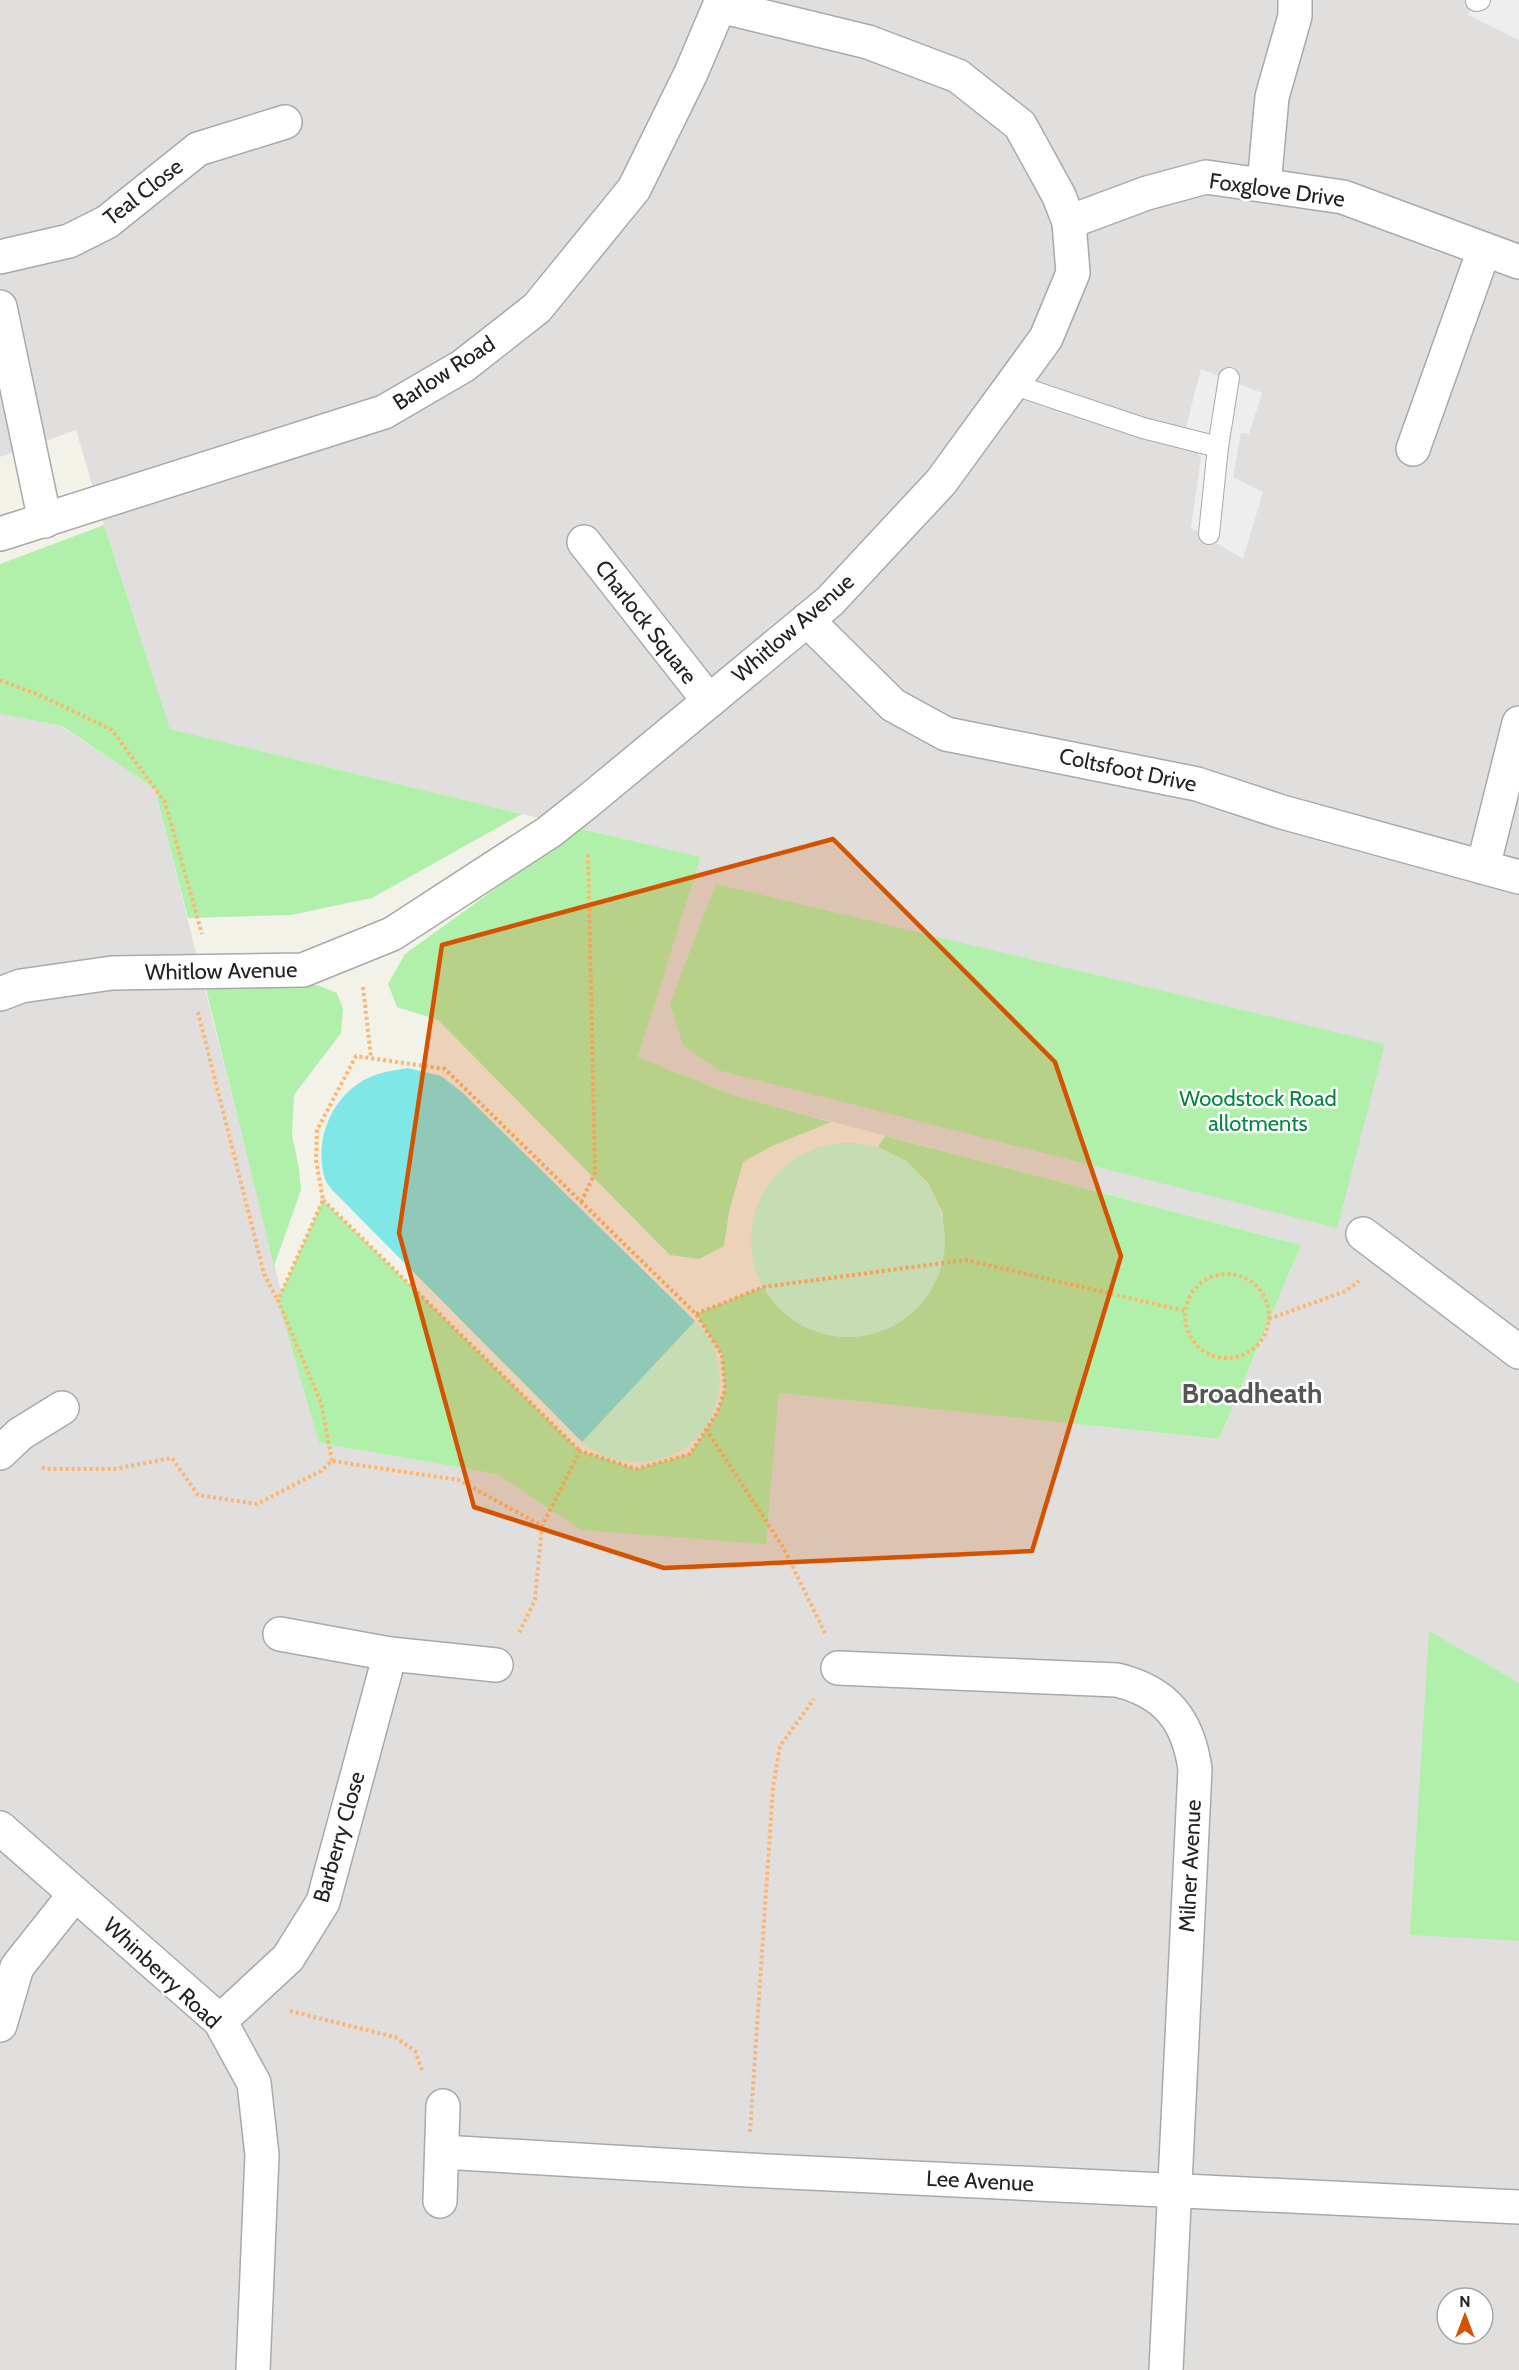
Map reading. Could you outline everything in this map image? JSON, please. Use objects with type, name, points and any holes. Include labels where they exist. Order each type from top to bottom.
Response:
[{"type":"street","points":[[1264,185],[1272,97],[1295,16],[1295,0]]},
{"type":"street","name":"Whitlow Avenue","points":[[0,994],[21,986],[112,973],[303,970],[392,934],[549,832],[830,601],[941,482],[1046,338],[1073,273],[1069,222],[1059,196],[1020,125],[958,76],[868,42],[721,3]]},
{"type":"street","name":"Barlow Road","points":[[0,534],[384,412],[463,366],[537,308],[634,189],[691,73],[721,3]]},
{"type":"street","name":"Teal Close","points":[[0,257],[69,241],[107,222],[198,149],[285,122]]},
{"type":"street","name":"Foxglove Drive","points":[[1069,222],[1148,193],[1206,177],[1343,197],[1519,262]]},
{"type":"street","points":[[1413,449],[1484,250]]},
{"type":"street","points":[[0,308],[45,521]]},
{"type":"street","name":"Charlock Square","points":[[584,543],[709,701]]},
{"type":"street","name":"Coltsfoot Drive","points":[[807,620],[892,705],[946,734],[1197,783],[1282,812],[1519,877]]},
{"type":"street","points":[[1483,867],[1519,723]]},
{"type":"street","points":[[1363,1234],[1519,1352]]},
{"type":"street","points":[[4,1450],[20,1434],[62,1408]]},
{"type":"street","points":[[280,1634],[390,1654],[496,1665]]},
{"type":"street","name":"Barberry Close","points":[[231,2010],[288,1958],[322,1902],[390,1654]]},
{"type":"street","name":"Milner Avenue","points":[[838,1668],[1117,1680],[1138,1685],[1157,1695],[1179,1719],[1192,1748],[1195,1770],[1166,2370]]},
{"type":"street","name":"Whinberry Road","points":[[0,1828],[75,1894],[231,2010],[254,2083],[262,2155],[253,2370]]},
{"type":"street","points":[[0,2025],[16,1967],[75,1894]]},
{"type":"street","points":[[440,2201],[443,2106]]},
{"type":"street","name":"Lee Avenue","points":[[442,2152],[748,2170],[1519,2207]]},
{"type":"lane","points":[[1209,534],[1218,447],[1229,378]]},
{"type":"lane","points":[[1012,384],[1143,428],[1218,447]]},
{"type":"path","points":[[0,680],[44,697],[112,730],[165,802],[264,1274],[278,1300],[321,1403],[332,1461]]},
{"type":"path","points":[[581,1202],[595,1173],[586,802]]},
{"type":"path","points":[[358,948],[371,1058]]},
{"type":"path","points":[[278,1300],[323,1200],[316,1160],[317,1130],[356,1056],[445,1069],[696,1314],[722,1355],[725,1390],[717,1413],[690,1454],[636,1469],[580,1451],[323,1200]]},
{"type":"path","points":[[1269,1319],[1346,1291],[1391,1257]]},
{"type":"path","points":[[696,1314],[763,1287],[966,1260],[1185,1311]]},
{"type":"path","points":[[1231,1274],[1251,1281],[1261,1291],[1268,1304],[1269,1319],[1266,1332],[1249,1352],[1236,1357],[1223,1358],[1210,1354],[1194,1341],[1185,1324],[1185,1311],[1189,1297],[1198,1285],[1209,1277],[1231,1274]]},
{"type":"path","points":[[706,1429],[783,1547],[821,1621],[838,1668],[780,1746],[773,1787],[748,2170]]},
{"type":"path","points":[[4,1450],[46,1469],[114,1469],[172,1458],[198,1495],[257,1504],[321,1471],[332,1461]]},
{"type":"path","points":[[496,1665],[514,1642],[535,1600],[542,1526],[580,1451]]},
{"type":"path","points":[[332,1461],[459,1480],[542,1526]]},
{"type":"path","points":[[231,2010],[395,2037],[416,2051],[423,2073],[443,2106]]},
{"type":"highlighted area","points":[[833,839],[1055,1062],[1121,1256],[1032,1551],[664,1568],[474,1507],[399,1233],[442,945]]},
{"type":"shaded area","points":[[0,0],[1519,0],[1519,2370],[0,2370],[0,714],[61,726],[155,789],[319,1443],[497,1474],[581,1530],[766,1543],[779,1393],[1219,1439],[1301,1245],[731,1095],[638,1057],[701,857],[170,729],[76,430],[0,457]]},
{"type":"shaded area","points":[[1471,0],[1519,0],[1519,40],[1468,15]]},
{"type":"shaded area","points":[[1201,369],[1262,393],[1249,434],[1241,433],[1233,477],[1263,492],[1243,559],[1191,528],[1201,458],[1185,431]]},
{"type":"shaded area","points":[[408,1068],[441,1076],[463,1093],[695,1321],[582,1442],[336,1193],[325,1179],[322,1147],[330,1117],[338,1103],[348,1091],[361,1082],[379,1074]]},
{"type":"green space","points":[[104,525],[170,729],[522,814],[372,898],[291,915],[188,918],[155,789],[62,726],[0,714],[0,564]]},
{"type":"green space","points":[[579,828],[701,857],[638,1057],[732,1095],[831,1122],[772,1146],[743,1162],[729,1212],[724,1246],[699,1259],[670,1255],[438,1020],[397,1007],[388,984],[405,954]]},
{"type":"green space","name":"Woodstock Road allotments","points":[[716,884],[1385,1044],[1337,1228],[718,1070],[683,1045],[670,1003]]},
{"type":"green space","points":[[317,985],[337,993],[343,1009],[341,1033],[294,1095],[292,1135],[301,1190],[274,1266],[206,989]]},
{"type":"green space","points":[[885,1136],[1301,1245],[1219,1439],[779,1393],[766,1544],[581,1530],[497,1474],[319,1443],[278,1300],[323,1200],[580,1451],[636,1469],[690,1454],[717,1413],[725,1390],[722,1355],[696,1314],[763,1287],[942,1262],[943,1213],[928,1183],[906,1161],[878,1147]]},
{"type":"green space","points":[[838,1143],[858,1143],[894,1154],[917,1171],[929,1186],[938,1203],[945,1230],[945,1250],[938,1277],[929,1294],[917,1309],[902,1321],[885,1330],[858,1337],[838,1337],[802,1326],[773,1302],[762,1286],[755,1268],[751,1250],[751,1230],[762,1194],[786,1165],[802,1154],[820,1147]]},
{"type":"green space","points":[[695,1321],[714,1347],[720,1382],[716,1405],[707,1425],[693,1441],[675,1453],[654,1460],[631,1462],[603,1456],[582,1442]]},
{"type":"green space","points":[[1429,1631],[1519,1683],[1519,1941],[1410,1935]]},
{"type":"district","name":"Broadheath","points":[[1252,1393]]}]
